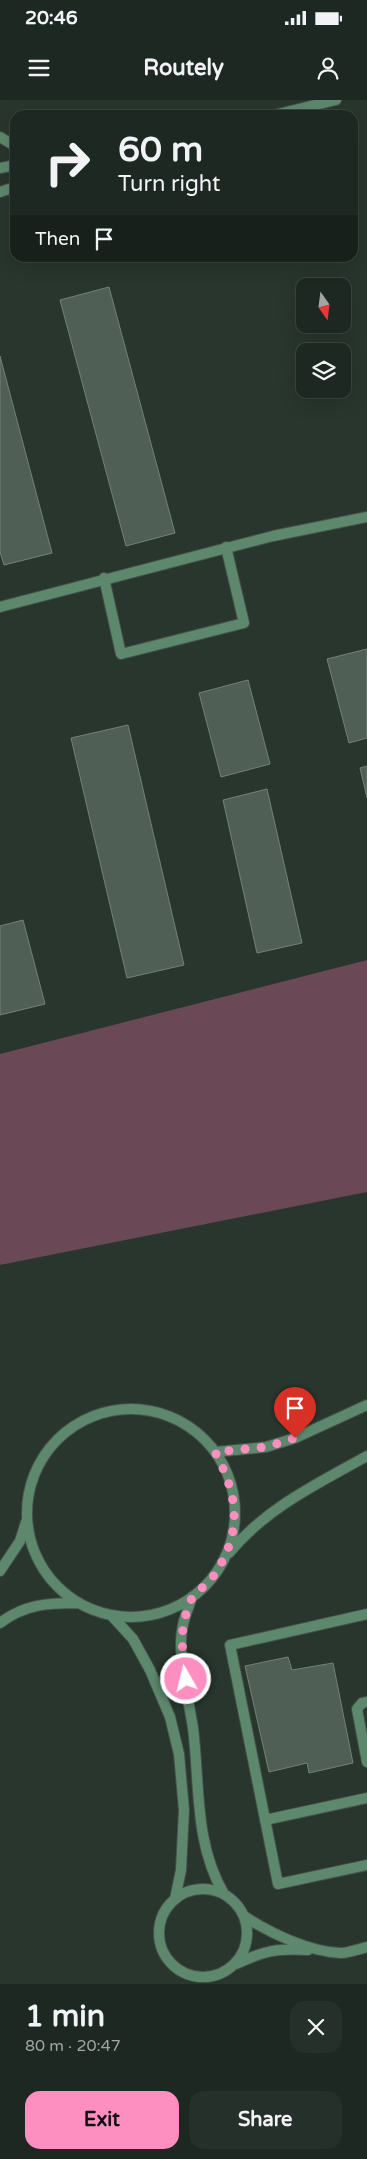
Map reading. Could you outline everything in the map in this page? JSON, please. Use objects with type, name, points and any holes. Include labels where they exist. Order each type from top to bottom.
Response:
[{"type":"street","points":[[296,110],[336,100]]},
{"type":"street","points":[[0,607],[226,547],[367,517]]},
{"type":"street","points":[[104,578],[121,654],[244,623],[226,547]]},
{"type":"street","points":[[215,1452],[266,1447],[282,1443],[367,1405]]},
{"type":"street","points":[[224,1560],[233,1533],[235,1505],[228,1477],[215,1452],[198,1434],[178,1421],[155,1412],[131,1409],[107,1412],[91,1418],[63,1434],[47,1452],[34,1473],[28,1497],[27,1521],[32,1546],[42,1568],[58,1588],[78,1603],[111,1615],[132,1617],[174,1608],[192,1597],[210,1580],[245,1534],[266,1515],[306,1489],[367,1456]]},
{"type":"street","points":[[0,1571],[20,1541],[27,1521]]},
{"type":"street","points":[[192,1597],[182,1627],[180,1643],[193,1731],[201,1832],[213,1875],[224,1894]]},
{"type":"street","points":[[0,1623],[28,1606],[45,1603],[78,1603]]},
{"type":"street","points":[[367,1614],[230,1645],[278,1884],[367,1865]]},
{"type":"street","points":[[111,1615],[132,1639],[150,1670],[170,1717],[179,1754],[184,1810],[181,1870],[175,1899]]},
{"type":"street","points":[[367,1702],[362,1703],[357,1709],[367,1762]]},
{"type":"street","points":[[265,1820],[367,1798]]},
{"type":"street","points":[[235,1964],[243,1954],[247,1942],[248,1928],[236,1902],[212,1889],[199,1888],[186,1892],[166,1908],[160,1920],[158,1933],[160,1946],[166,1958],[175,1968],[199,1978],[212,1977],[264,1951],[286,1948],[326,1950]]},
{"type":"street","points":[[244,1916],[277,1936],[326,1950],[341,1953],[367,1948]]},
{"type":"shaded area","points":[[367,960],[367,1192],[0,1265],[0,1054]]},
{"type":"building","points":[[109,287],[175,533],[126,546],[60,300]]},
{"type":"building","points":[[0,356],[52,553],[4,565],[0,552]]},
{"type":"building","points":[[367,649],[367,738],[349,743],[327,659]]},
{"type":"building","points":[[248,680],[270,764],[221,777],[199,693]]},
{"type":"building","points":[[128,725],[184,965],[127,978],[71,738]]},
{"type":"building","points":[[367,766],[367,798],[360,768]]},
{"type":"building","points":[[267,789],[302,943],[257,953],[223,800]]},
{"type":"building","points":[[23,920],[45,1004],[0,1015],[0,926]]},
{"type":"building","points":[[288,1657],[292,1670],[333,1663],[353,1763],[309,1773],[307,1763],[269,1772],[245,1666]]},
{"type":"route","points":[[186,1679],[180,1643],[182,1627],[192,1597],[210,1580],[224,1560],[233,1533],[235,1505],[228,1477],[215,1452],[266,1447],[295,1438]]}]
